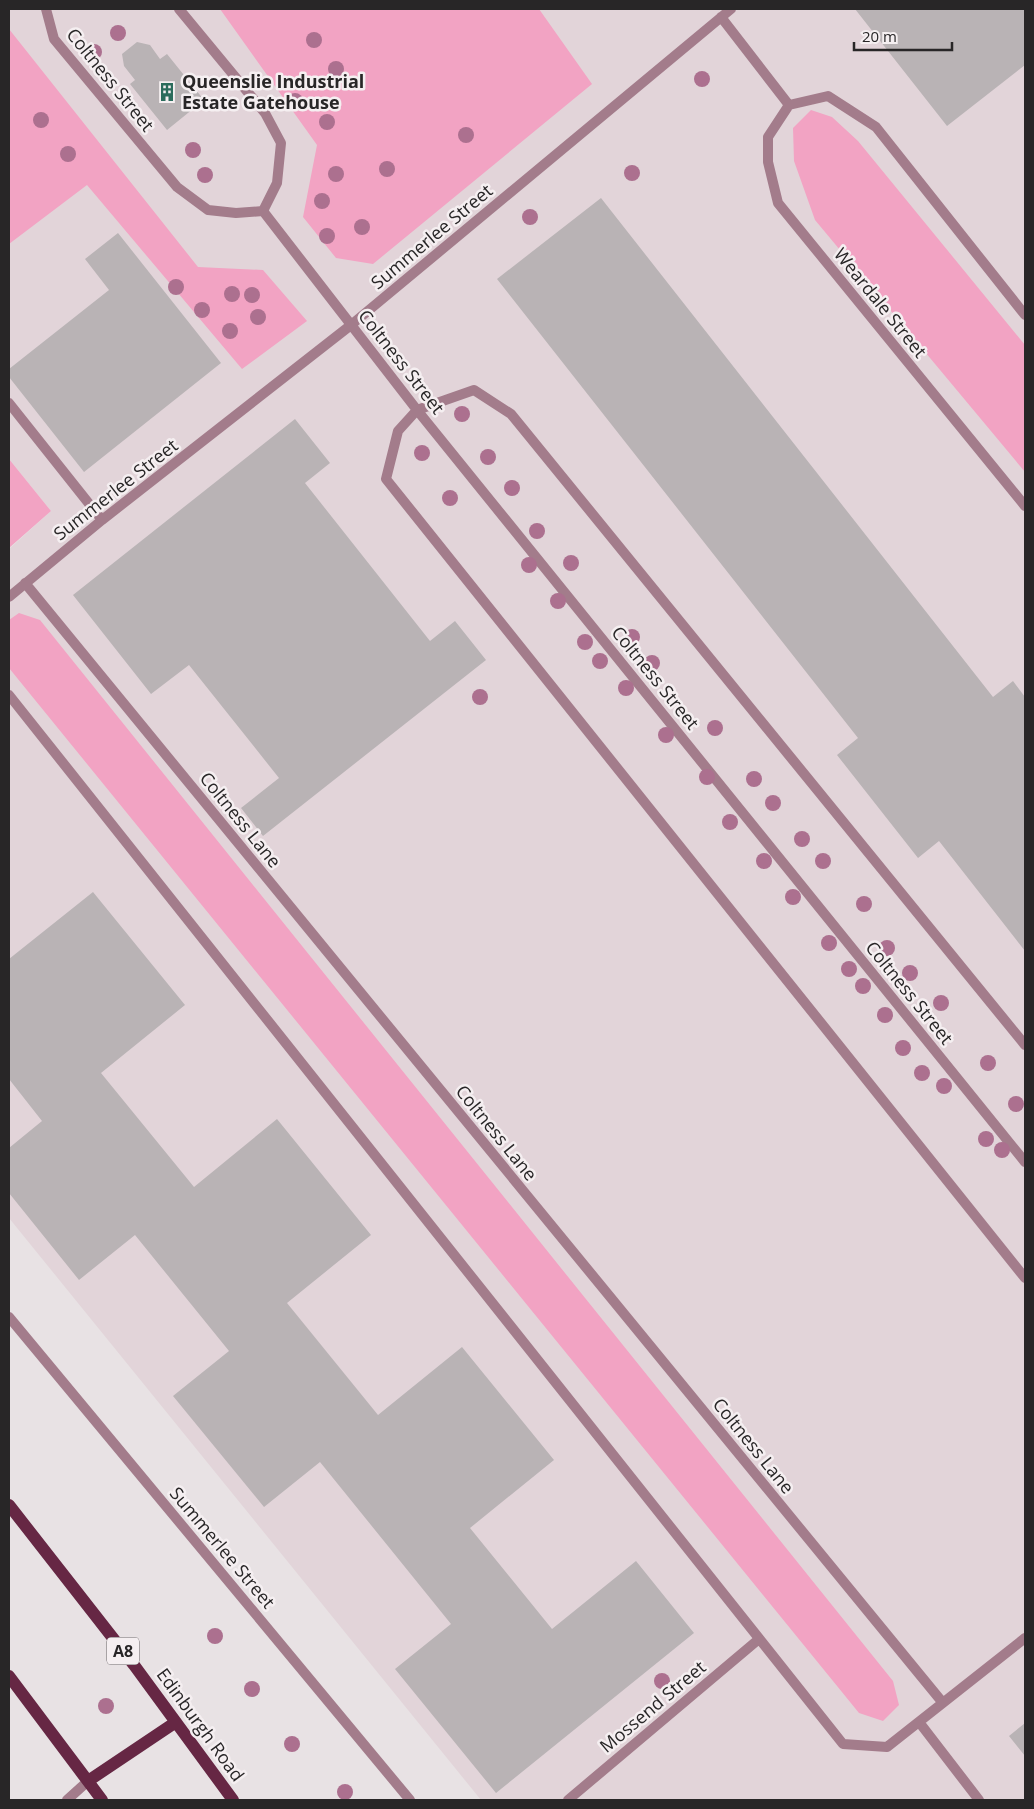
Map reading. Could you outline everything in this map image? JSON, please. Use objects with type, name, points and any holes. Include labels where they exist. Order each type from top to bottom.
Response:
[{"type":"main road","name":"Edinburgh Road","points":[[9,1505],[123,1650],[233,1800]]},
{"type":"main road","points":[[9,1676],[102,1800]]},
{"type":"main road","points":[[88,1781],[176,1722]]},
{"type":"street","name":"Coltness Street","points":[[46,9],[54,39],[177,187],[208,210],[236,213],[263,211],[417,410],[1025,1162]]},
{"type":"street","points":[[179,9],[265,113],[281,143],[277,183],[263,211]]},
{"type":"street","name":"Summerlee Street","points":[[9,597],[102,520],[351,325],[731,9]]},
{"type":"street","points":[[720,17],[789,105],[828,96],[876,127],[1025,314]]},
{"type":"street","name":"Weardale Street","points":[[789,105],[768,137],[768,162],[778,203],[1025,506]]},
{"type":"street","points":[[1025,1045],[512,414],[474,390],[417,410],[398,431],[386,479],[1025,1278]]},
{"type":"street","points":[[9,402],[102,520]]},
{"type":"street","name":"Coltness Lane","points":[[25,584],[943,1703]]},
{"type":"street","points":[[9,696],[843,1744],[887,1747],[1025,1638]]},
{"type":"street","name":"Summerlee Street","points":[[9,1317],[410,1800]]},
{"type":"street","name":"Mossend Street","points":[[568,1800],[759,1639]]},
{"type":"street","points":[[919,1722],[979,1800]]},
{"type":"street","points":[[67,1800],[88,1781]]},
{"type":"shaded area","points":[[9,9],[1025,9],[1025,1800],[481,1800],[9,1218],[9,549],[51,511],[9,459]]},
{"type":"shaded area","points":[[220,9],[539,9],[592,84],[373,264],[336,258],[303,217],[317,145]]},
{"type":"shaded area","points":[[9,29],[198,267],[263,270],[307,321],[242,369],[87,185],[9,244]]},
{"type":"shaded area","points":[[811,110],[832,117],[858,141],[1025,345],[1025,472],[815,220],[794,161],[793,128]]},
{"type":"shaded area","points":[[9,459],[51,511],[9,548]]},
{"type":"shaded area","points":[[19,613],[40,620],[893,1681],[899,1705],[883,1721],[859,1713],[9,668],[9,620]]},
{"type":"building","points":[[855,9],[1025,9],[1025,65],[947,126]]},
{"type":"building","name":"Queenslie Industrial Estate Gatehouse","points":[[137,42],[150,45],[160,59],[167,54],[204,100],[167,130],[130,84],[135,80],[124,66],[122,54]]},
{"type":"building","points":[[601,198],[993,697],[1013,681],[1025,697],[1025,951],[939,841],[918,858],[837,755],[858,738],[497,279]]},
{"type":"building","points":[[118,233],[221,363],[84,472],[9,377],[9,369],[109,290],[85,259]]},
{"type":"building","points":[[295,419],[330,463],[305,483],[430,641],[455,621],[486,660],[263,836],[241,808],[279,778],[189,665],[151,694],[73,595]]},
{"type":"building","points":[[93,892],[185,1005],[101,1073],[194,1187],[277,1119],[371,1235],[287,1303],[378,1415],[462,1347],[554,1460],[470,1528],[552,1629],[636,1561],[694,1633],[496,1793],[395,1669],[451,1624],[320,1462],[264,1507],[173,1396],[229,1351],[135,1235],[79,1280],[9,1193],[9,1148],[42,1121],[9,1079],[9,959]]},
{"type":"building","points":[[1025,1723],[1025,1756],[1009,1736]]},
{"type":"place","name":"Queenslie Industrial Estate Gatehouse","points":[[167,92]]}]
